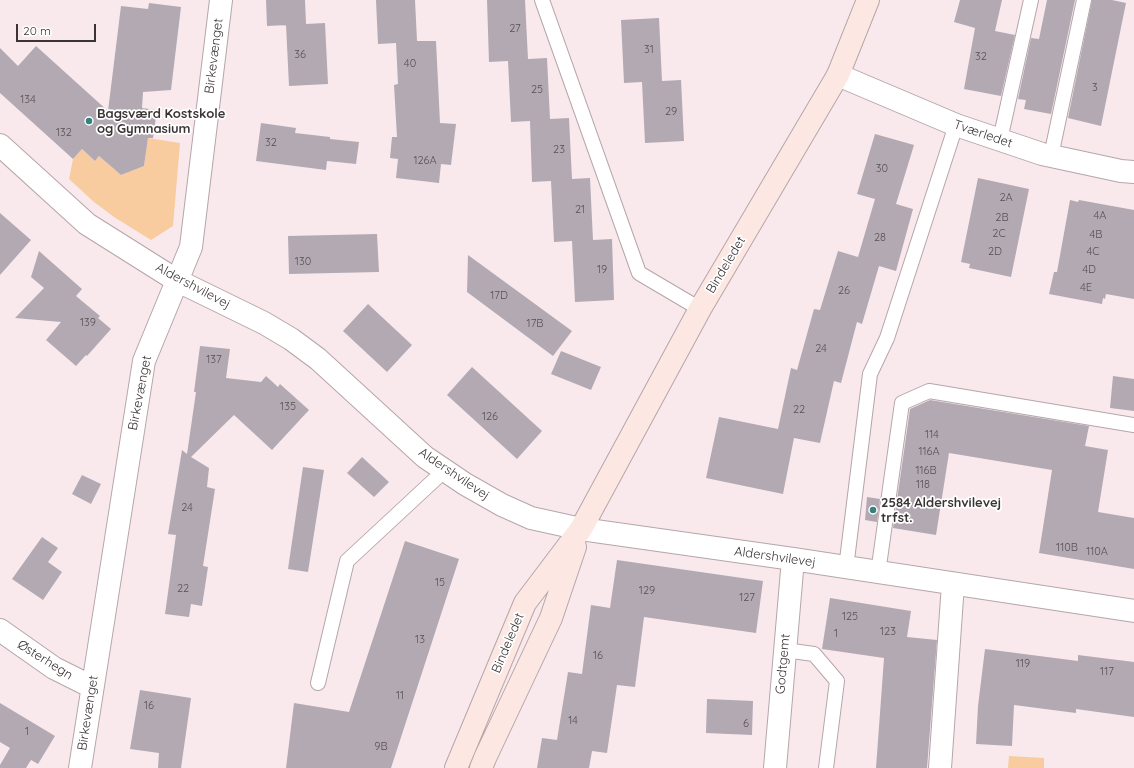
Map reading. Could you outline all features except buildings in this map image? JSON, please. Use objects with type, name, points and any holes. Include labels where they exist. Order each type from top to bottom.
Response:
[{"type":"street","name":"Birkevænget","points":[[80,768],[144,361],[176,280],[191,247],[221,0]]},
{"type":"street","name":"Bindeledet","points":[[456,768],[525,603],[581,529],[700,309],[838,75],[868,0]]},
{"type":"street","name":"Tværledet","points":[[838,75],[956,125],[1000,140],[1051,156],[1134,172]]},
{"type":"street","name":"Aldershvilevej","points":[[0,145],[88,224],[176,280],[264,323],[291,339],[318,359],[425,457],[502,505],[530,518],[581,529],[793,559],[1134,611]]},
{"type":"street","name":"Bindeledet","points":[[481,768],[551,618],[581,529]]},
{"type":"street","name":"Godtgemt","points":[[775,768],[793,559]]},
{"type":"street","points":[[940,768],[954,584]]},
{"type":"street","name":"Østerhegn","points":[[0,630],[54,668],[92,687]]},
{"type":"lane","points":[[542,0],[639,274],[700,309]]},
{"type":"lane","points":[[1000,140],[1031,0]]},
{"type":"lane","points":[[1051,156],[1084,0]]},
{"type":"lane","points":[[846,568],[870,374],[887,338],[956,125]]},
{"type":"lane","points":[[878,573],[902,403],[929,391],[1134,425]]},
{"type":"lane","points":[[318,682],[346,561],[445,470]]},
{"type":"lane","points":[[785,650],[814,654],[836,681],[826,768]]},
{"type":"shaded area","points":[[148,138],[180,143],[173,226],[151,240],[114,217],[94,202],[69,179],[73,159],[82,149],[95,161],[99,156],[121,175],[144,166]]},
{"type":"shaded area","points":[[1009,756],[1044,758],[1044,768],[1008,768]]},
{"type":"place","name":"Bagsværd Kostskole og Gymnasium","points":[[89,121]]},
{"type":"place","name":"2584 Aldershvilevej trfst.","points":[[873,510]]}]
